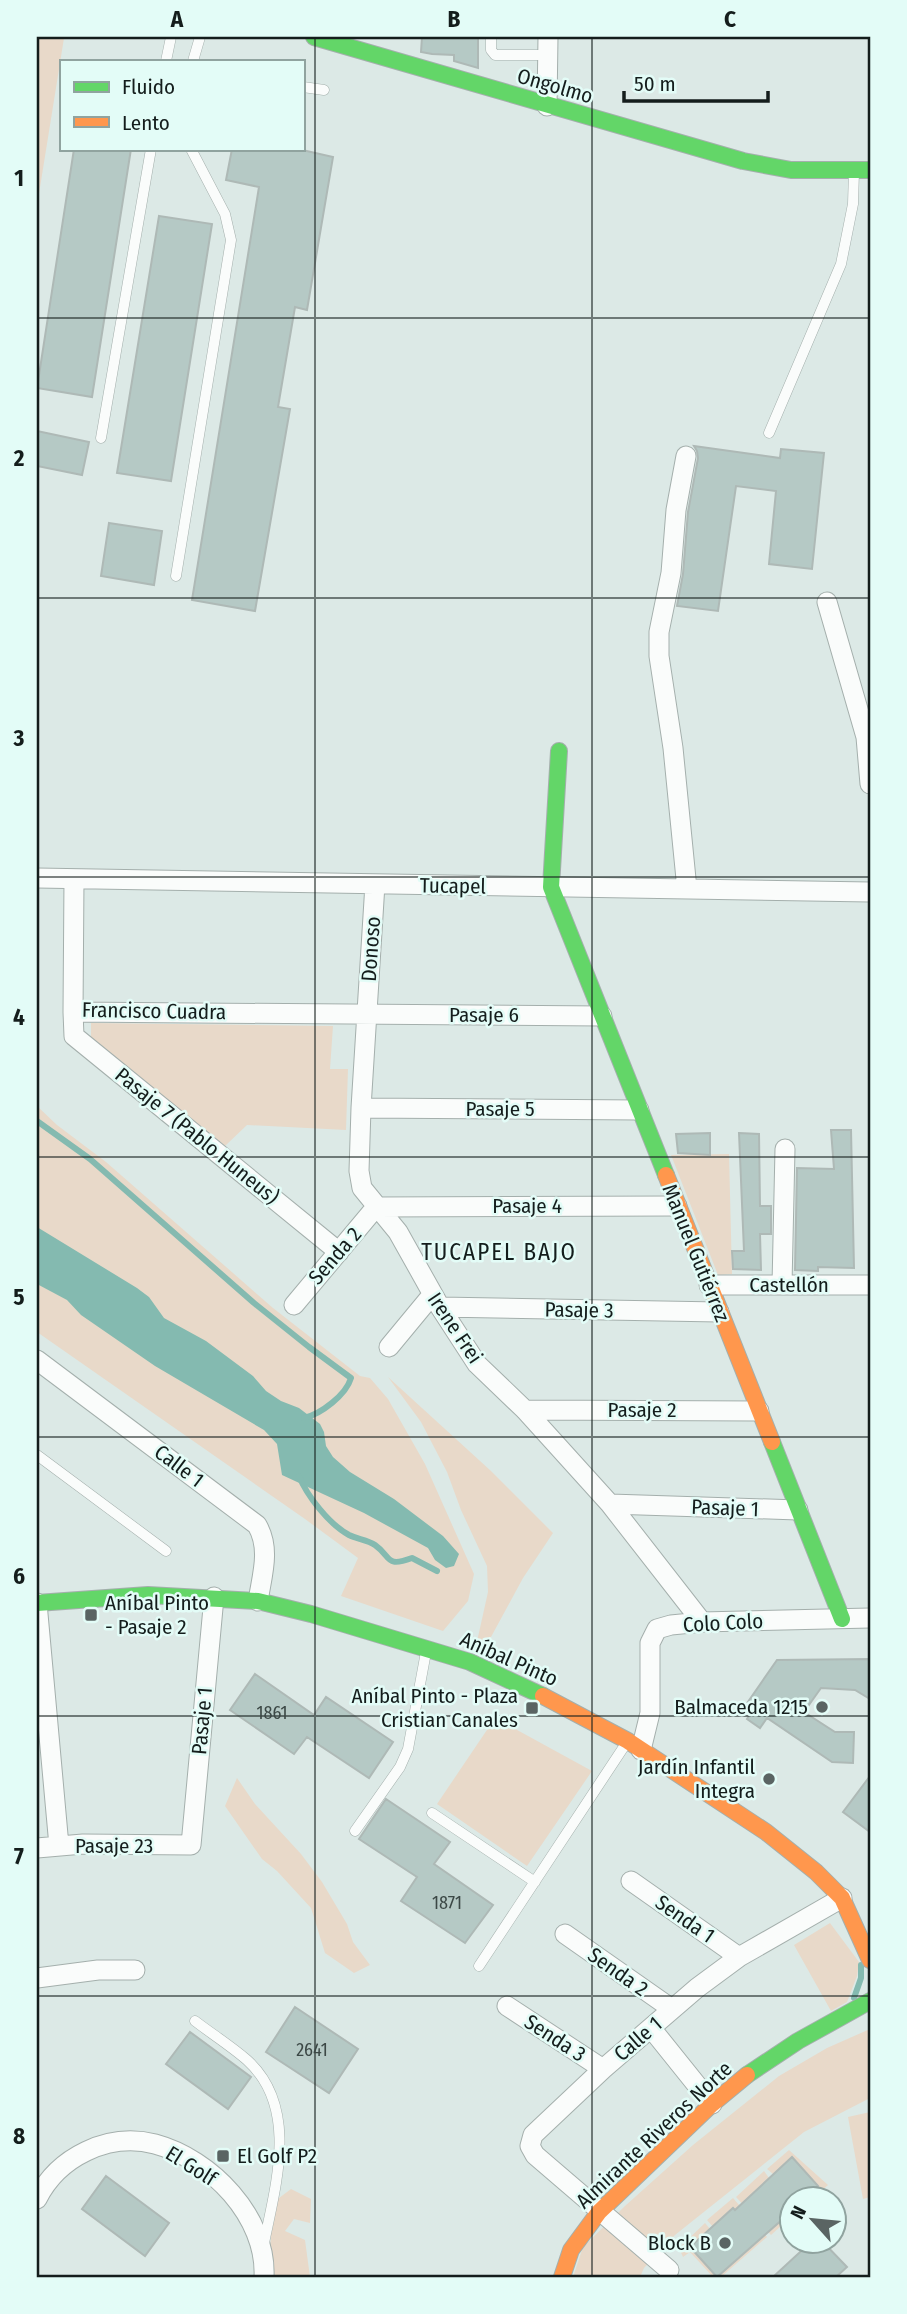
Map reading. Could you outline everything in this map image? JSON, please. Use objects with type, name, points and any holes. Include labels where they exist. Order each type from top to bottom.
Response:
[{"type":"street","name":"Ongolmo","points":[[314,37],[743,161],[791,170],[862,170]]},
{"type":"street","points":[[547,46],[547,106]]},
{"type":"street","points":[[686,456],[676,510],[671,573],[659,644],[673,748],[687,889]]},
{"type":"street","points":[[827,602],[866,737],[870,784]]},
{"type":"street","points":[[551,887],[559,751]]},
{"type":"street","name":"Tucapel","points":[[37,878],[870,892]]},
{"type":"street","name":"Francisco Cuadra","points":[[74,879],[73,1012],[366,1014]]},
{"type":"street","name":"Donoso","points":[[366,1014],[375,884]]},
{"type":"street","name":"Manuel Gutiérrez","points":[[551,887],[842,1619]]},
{"type":"street","name":"Pasaje 7 (Pablo Huneus)","points":[[73,1012],[74,1036],[339,1252]]},
{"type":"street","name":"Pasaje 6","points":[[366,1014],[602,1016]]},
{"type":"street","name":"Irene Frei","points":[[366,1014],[360,1181],[367,1196],[398,1232],[436,1301],[477,1364],[525,1410],[610,1504],[702,1622]]},
{"type":"street","name":"Pasaje 5","points":[[361,1108],[639,1111]]},
{"type":"street","points":[[782,1284],[785,1149]]},
{"type":"street","name":"Pasaje 4","points":[[376,1207],[677,1206]]},
{"type":"street","name":"Senda 2","points":[[294,1305],[376,1207]]},
{"type":"street","name":"Castellón","points":[[709,1284],[870,1285]]},
{"type":"street","points":[[389,1347],[436,1301]]},
{"type":"street","name":"Pasaje 3","points":[[436,1301],[719,1312]]},
{"type":"street","name":"Calle 1","points":[[37,1360],[257,1525],[264,1536],[266,1550],[258,1601]]},
{"type":"street","name":"Pasaje 2","points":[[525,1410],[759,1411]]},
{"type":"street","name":"Pasaje 1","points":[[610,1504],[799,1510]]},
{"type":"street","name":"Aníbal Pinto","points":[[37,1603],[148,1595],[258,1601],[311,1614],[470,1662],[634,1745],[766,1832],[816,1872],[842,1898],[870,1960]]},
{"type":"street","name":"Pasaje 1","points":[[191,1845],[214,1597]]},
{"type":"street","points":[[37,1603],[59,1846]]},
{"type":"street","name":"Colo Colo","points":[[634,1745],[650,1713],[651,1638],[657,1629],[702,1622],[870,1618]]},
{"type":"street","name":"Pasaje 23","points":[[37,1848],[191,1845]]},
{"type":"street","name":"Senda 1","points":[[631,1881],[739,1957]]},
{"type":"street","name":"Calle 1","points":[[599,2212],[535,2155],[530,2146],[533,2135],[672,2009],[739,1957],[842,1898]]},
{"type":"street","name":"Senda 2","points":[[565,1934],[672,2009]]},
{"type":"street","points":[[37,1978],[98,1970],[135,1970]]},
{"type":"street","name":"Almirante Riveros Norte","points":[[562,2277],[571,2250],[599,2212],[712,2104],[747,2075],[798,2041],[870,2001]]},
{"type":"street","name":"Senda 3","points":[[507,2006],[603,2069]]},
{"type":"street","name":"Senda 2","points":[[651,2028],[712,2104]]},
{"type":"street","name":"El Golf","points":[[37,2199],[43,2186],[57,2170],[86,2151],[116,2143],[153,2144],[178,2153],[230,2192],[244,2209],[262,2252],[264,2277]]},
{"type":"street","points":[[599,2212],[669,2270]]},
{"type":"lane","points":[[166,60],[171,37]]},
{"type":"lane","points":[[193,60],[200,37]]},
{"type":"lane","points":[[491,37],[491,50],[495,55],[547,46]]},
{"type":"lane","points":[[304,87],[324,90]]},
{"type":"lane","points":[[101,438],[151,150]]},
{"type":"lane","points":[[176,576],[231,240],[225,214],[192,150]]},
{"type":"lane","points":[[769,433],[841,264],[862,170]]},
{"type":"lane","points":[[37,1455],[166,1551]]},
{"type":"lane","points":[[355,1831],[400,1767],[408,1749],[427,1648]]},
{"type":"lane","points":[[479,1966],[634,1745]]},
{"type":"lane","points":[[432,1813],[536,1882]]},
{"type":"lane","points":[[195,2021],[248,2060],[267,2084],[280,2122],[276,2182],[262,2252]]},
{"type":"shaded area","points":[[37,37],[64,38],[60,60],[37,206]]},
{"type":"shaded area","points":[[91,1023],[333,1026],[330,1069],[348,1069],[346,1130],[247,1125],[225,1146],[91,1039]]},
{"type":"shaded area","points":[[37,1106],[57,1125],[106,1162],[273,1308],[360,1376],[370,1378],[388,1399],[425,1464],[474,1574],[468,1601],[443,1631],[341,1596],[358,1558],[37,1332]]},
{"type":"shaded area","points":[[729,1154],[732,1274],[718,1275],[671,1155]]},
{"type":"shaded area","points":[[37,1227],[137,1288],[149,1297],[164,1318],[206,1341],[253,1376],[266,1391],[299,1408],[320,1424],[326,1446],[333,1457],[350,1472],[394,1499],[443,1536],[459,1554],[454,1566],[446,1568],[435,1560],[428,1548],[364,1513],[282,1475],[277,1444],[264,1430],[155,1366],[81,1315],[67,1300],[37,1284]]},
{"type":"shaded area","points":[[388,1377],[491,1471],[553,1533],[523,1578],[485,1648],[476,1646],[488,1592],[487,1566],[447,1472],[421,1422]]},
{"type":"shaded area","points":[[495,1718],[592,1771],[527,1866],[437,1804]]},
{"type":"shaded area","points":[[237,1778],[255,1804],[301,1854],[322,1882],[347,1924],[353,1942],[370,1965],[354,1973],[325,1953],[311,1908],[277,1871],[262,1859],[225,1806]]},
{"type":"shaded area","points":[[830,1923],[859,1962],[857,1976],[847,2002],[831,2011],[794,1945]]},
{"type":"shaded area","points":[[870,2029],[870,2098],[804,2132],[675,2235],[644,2268],[640,2277],[573,2277],[583,2247],[693,2145],[779,2076],[827,2048]]},
{"type":"shaded area","points":[[870,2112],[870,2197],[863,2199],[848,2117]]},
{"type":"shaded area","points":[[789,2150],[827,2184],[816,2184],[792,2157],[773,2174],[767,2169]]},
{"type":"shaded area","points":[[764,2171],[769,2178],[751,2195],[778,2223],[778,2229],[771,2235],[736,2197]]},
{"type":"shaded area","points":[[291,2189],[311,2199],[310,2223],[294,2219],[285,2231],[305,2240],[310,2277],[278,2277],[267,2269],[271,2238],[265,2224],[267,2207]]},
{"type":"shaded area","name":"Block B","points":[[733,2198],[767,2237],[721,2277],[713,2277],[690,2252],[683,2257],[679,2248],[705,2223],[710,2229],[760,2237],[734,2208],[713,2227],[707,2220]]},
{"type":"building","points":[[422,37],[478,37],[478,68],[454,61],[454,55],[421,52]]},
{"type":"building","points":[[74,150],[131,150],[92,397],[37,388]]},
{"type":"building","points":[[232,150],[302,150],[333,157],[307,310],[295,307],[278,407],[290,409],[255,611],[192,600],[259,187],[226,180]]},
{"type":"building","points":[[159,216],[212,224],[171,481],[117,473]]},
{"type":"building","points":[[37,431],[89,442],[82,475],[37,466]]},
{"type":"building","points":[[694,446],[780,458],[781,449],[824,453],[812,569],[769,564],[776,491],[736,486],[718,611],[677,606],[683,574],[688,512],[698,458]]},
{"type":"building","points":[[109,523],[162,531],[154,585],[101,576]]},
{"type":"building","points":[[831,1130],[851,1130],[854,1268],[818,1267],[818,1271],[795,1270],[797,1168],[834,1169]]},
{"type":"building","points":[[710,1133],[710,1155],[678,1153],[676,1134]]},
{"type":"building","points":[[739,1133],[759,1134],[760,1206],[771,1206],[771,1234],[760,1234],[761,1270],[733,1269],[732,1251],[744,1251]]},
{"type":"building","points":[[870,1659],[870,1699],[855,1690],[821,1688],[804,1712],[835,1732],[854,1732],[853,1763],[832,1762],[767,1718],[760,1728],[747,1719],[753,1710],[745,1706],[777,1660]]},
{"type":"building","points":[[255,1674],[314,1715],[326,1697],[393,1742],[369,1778],[307,1737],[294,1754],[230,1710]]},
{"type":"building","points":[[870,1776],[870,1832],[843,1812]]},
{"type":"building","points":[[386,1799],[450,1842],[434,1864],[493,1905],[465,1943],[401,1901],[417,1877],[359,1839]]},
{"type":"building","points":[[295,2007],[358,2049],[329,2093],[266,2052]]},
{"type":"building","points":[[190,2032],[251,2077],[228,2109],[166,2064]]},
{"type":"building","points":[[792,2157],[816,2184],[778,2184],[778,2223],[717,2277],[690,2247],[733,2208],[735,2210]]},
{"type":"building","points":[[106,2176],[169,2223],[145,2256],[82,2209]]},
{"type":"building","points":[[798,2254],[834,2254],[847,2267],[836,2277],[773,2277]]},
{"type":"waterway","points":[[37,1121],[90,1159],[254,1303],[351,1378],[344,1391],[332,1403],[304,1418]]},
{"type":"waterway","points":[[299,1476],[320,1509],[341,1530],[375,1545],[390,1560],[397,1562],[412,1558],[437,1571]]},
{"type":"waterway","points":[[854,1998],[861,1978],[861,1965]]},
{"type":"traffic: fast","points":[[314,37],[743,161],[791,170],[870,170]]},
{"type":"traffic: fast","points":[[559,751],[551,887],[666,1175]]},
{"type":"traffic: fast","points":[[772,1442],[842,1619]]},
{"type":"traffic: fast","points":[[37,1603],[148,1595],[258,1601],[311,1614],[470,1662],[543,1696]]},
{"type":"traffic: fast","points":[[747,2075],[798,2041],[870,2001]]},
{"type":"traffic: slow","points":[[666,1175],[772,1442]]},
{"type":"traffic: slow","points":[[543,1696],[628,1741],[766,1832],[816,1872],[842,1898],[870,1960]]},
{"type":"traffic: slow","points":[[562,2277],[571,2250],[599,2212],[712,2104],[747,2075]]},
{"type":"place","name":"Aníbal Pinto - Pasaje 2","points":[[91,1615]]},
{"type":"place","name":"Balmaceda 1215","points":[[822,1707]]},
{"type":"place","name":"Aníbal Pinto - Plaza Cristian Canales","points":[[532,1708]]},
{"type":"place","name":"Jardín Infantil Integra","points":[[769,1779]]},
{"type":"place","name":"El Golf P2","points":[[223,2156]]},
{"type":"place","name":"Block B","points":[[725,2243]]},
{"type":"district","name":"TUCAPEL BAJO","points":[[499,1252]]}]
